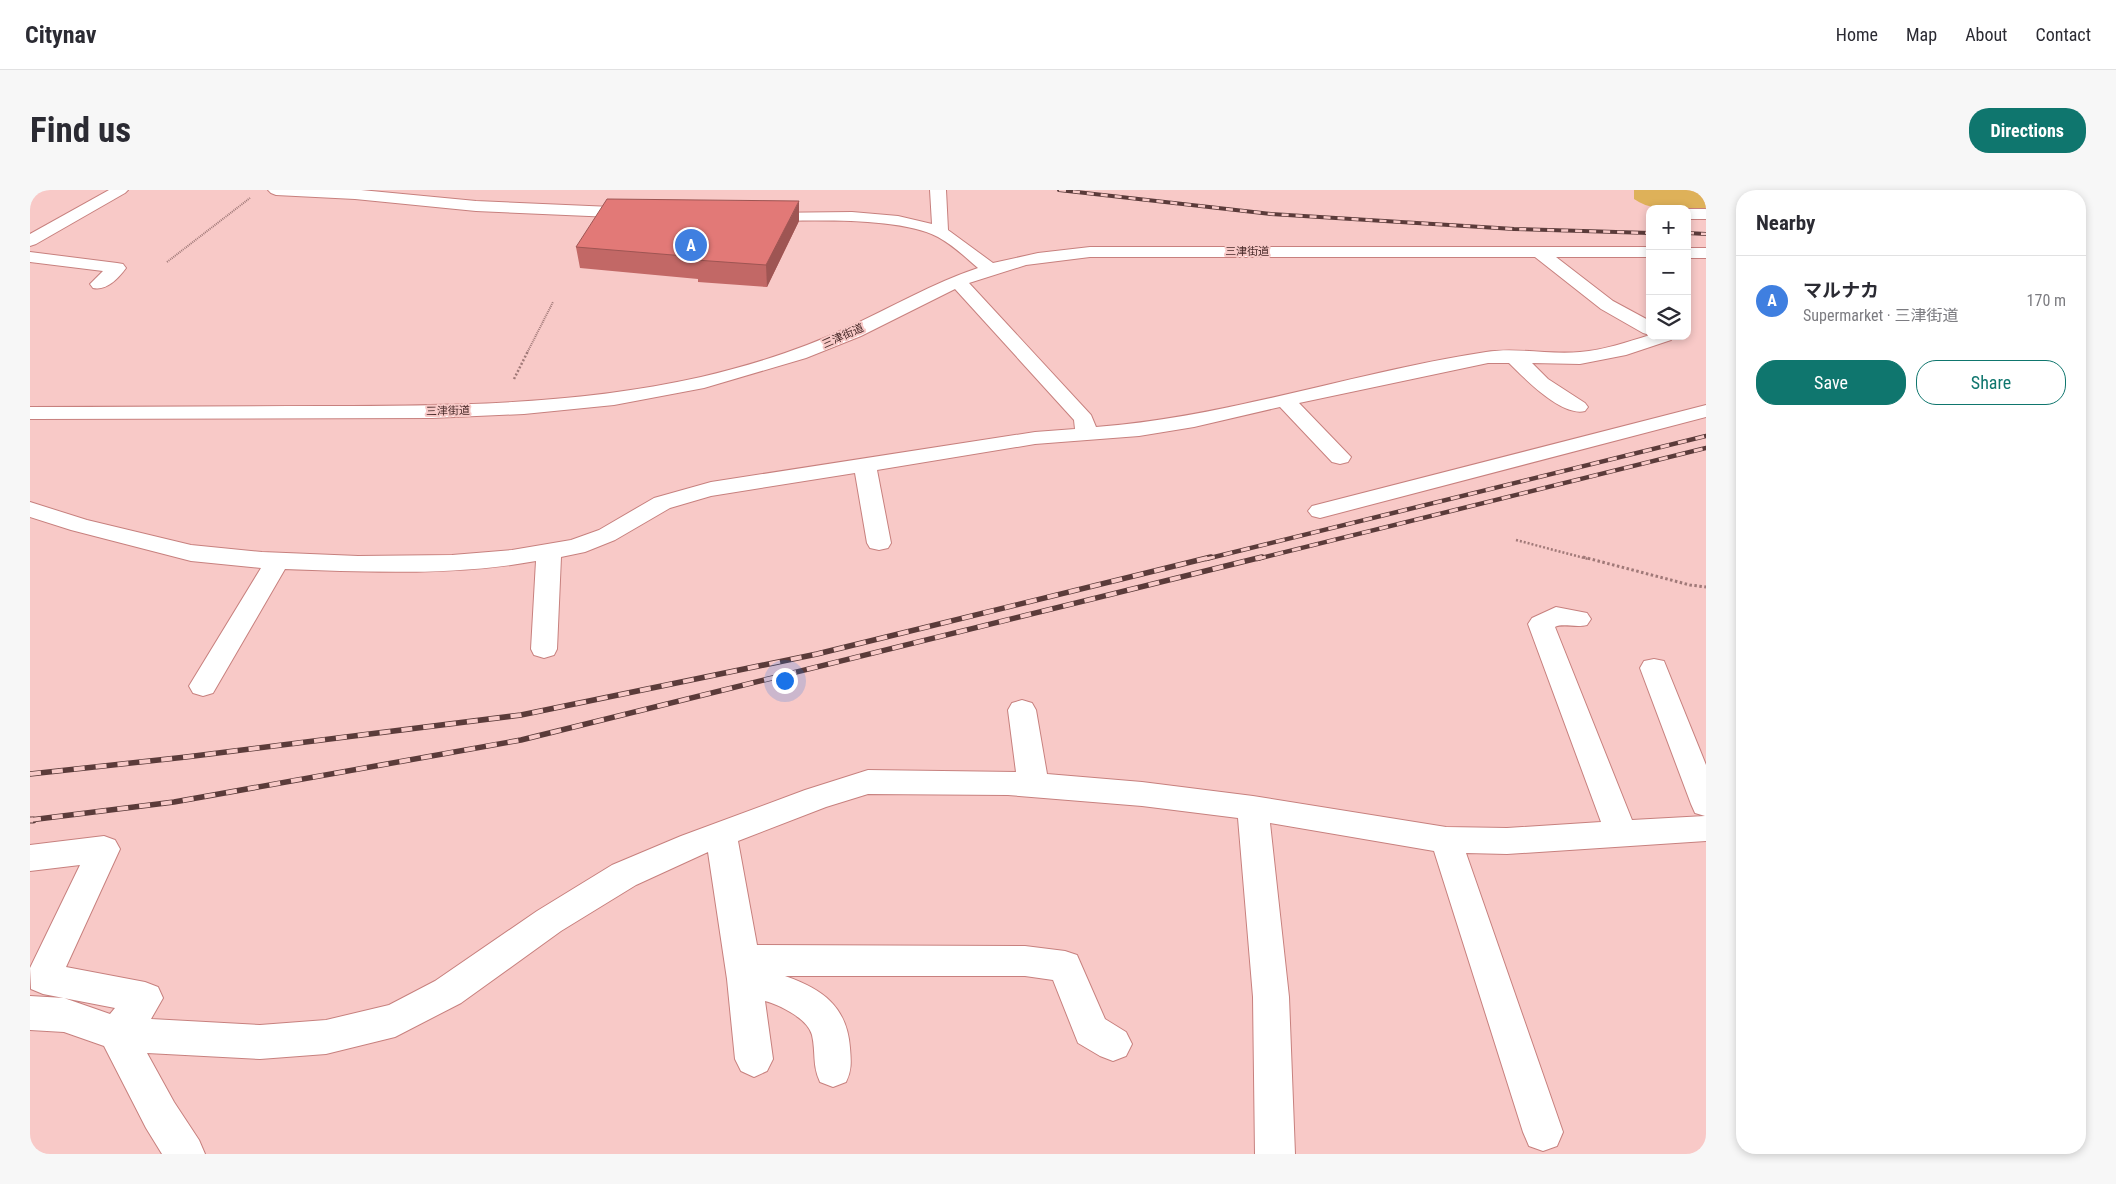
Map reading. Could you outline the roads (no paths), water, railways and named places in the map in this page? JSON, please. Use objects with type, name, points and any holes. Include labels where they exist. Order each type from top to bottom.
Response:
[{"type":"street","points":[[30,241],[120,190]]},
{"type":"street","points":[[276,190],[355,194],[476,206],[646,213]]},
{"type":"street","points":[[938,190],[940,231]]},
{"type":"street","points":[[1691,214],[1706,214]]},
{"type":"street","points":[[744,215],[879,219],[911,223],[940,231],[990,269]]},
{"type":"street","name":"三津街道","points":[[30,413],[498,410],[591,402],[648,394],[706,382],[793,356],[853,332],[958,281],[990,269],[1054,256],[1125,250],[1646,252]]},
{"type":"street","points":[[1539,252],[1607,306],[1646,326]]},
{"type":"street","points":[[1691,253],[1706,253]]},
{"type":"street","points":[[30,257],[117,268],[99,284]]},
{"type":"street","points":[[958,281],[1084,419],[1086,434]]},
{"type":"street","points":[[30,509],[79,525],[191,553],[277,561],[358,564],[452,563],[512,558],[576,547],[607,536],[662,503],[682,496],[1035,438],[1139,430],[1194,421],[1359,383],[1479,359],[1513,356],[1560,359],[1580,358],[1619,351],[1652,340]]},
{"type":"street","points":[[1513,356],[1541,383],[1578,407]]},
{"type":"street","points":[[1285,400],[1340,457]]},
{"type":"street","points":[[1320,511],[1706,411]]},
{"type":"street","points":[[865,465],[879,543]]},
{"type":"street","points":[[544,649],[549,553]]},
{"type":"street","points":[[203,686],[277,561]]},
{"type":"street","points":[[1578,619],[1556,616],[1541,624],[1620,833]]},
{"type":"street","points":[[1654,668],[1706,804]]},
{"type":"street","points":[[1022,710],[1033,785]]},
{"type":"street","points":[[30,1013],[64,1015],[117,1034],[260,1042],[326,1037],[395,1020],[448,992],[549,922],[624,876],[721,834],[816,798],[868,782],[1008,783],[1142,794],[1253,808],[1446,840],[1507,841],[1706,828]]},
{"type":"street","points":[[1253,808],[1271,997],[1275,1154]]},
{"type":"street","points":[[721,834],[744,970],[754,1059]]},
{"type":"street","points":[[1446,840],[1543,1132]]},
{"type":"street","points":[[30,858],[104,849],[43,978],[145,998],[117,1034]]},
{"type":"street","points":[[744,970],[1024,961],[1065,966],[1091,1031],[1113,1044]]},
{"type":"street","points":[[744,970],[809,1003],[829,1027],[833,1069]]},
{"type":"street","points":[[117,1034],[160,1115],[185,1154]]},
{"type":"railway","points":[[1059,190],[1271,214],[1514,229],[1646,233]]},
{"type":"railway","points":[[1691,233],[1706,234]]},
{"type":"railway","points":[[1206,559],[1706,436]]},
{"type":"railway","points":[[1257,559],[1706,448]]},
{"type":"railway","points":[[30,774],[186,757],[521,715],[817,654],[1211,557]]},
{"type":"railway","points":[[33,820],[30,820],[174,802],[521,740],[1262,557]]},
{"type":"place","name":"マルナカ","points":[[691,245]]}]
